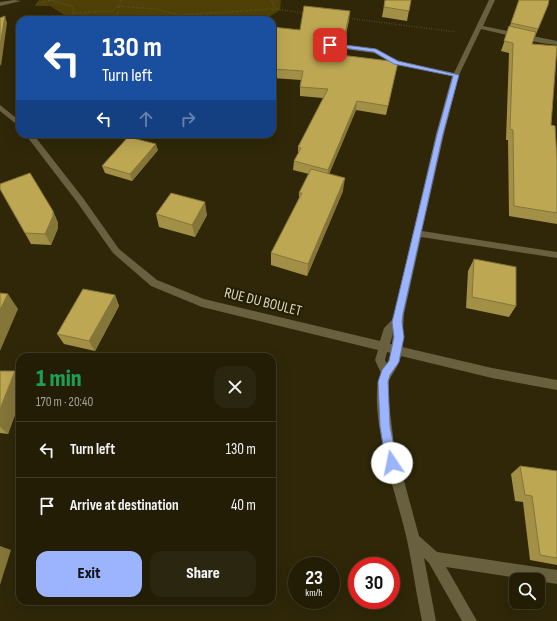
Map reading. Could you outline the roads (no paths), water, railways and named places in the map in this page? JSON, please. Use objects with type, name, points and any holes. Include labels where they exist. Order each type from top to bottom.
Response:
[{"type":"street","points":[[429,621],[424,601],[414,540],[392,463],[385,426],[383,382],[386,373],[394,362],[399,337],[397,322],[440,134],[456,75],[492,0]]},
{"type":"street","points":[[0,4],[18,1]]},
{"type":"street","points":[[478,27],[541,41],[557,43]]},
{"type":"street","points":[[330,45],[376,51],[396,63],[456,75]]},
{"type":"street","points":[[0,107],[16,121]]},
{"type":"street","name":"RUE DU BOULET","points":[[32,138],[80,200],[116,251],[154,283],[202,303],[492,373],[557,385]]},
{"type":"street","points":[[417,234],[557,255]]},
{"type":"street","points":[[414,540],[434,558],[470,621]]},
{"type":"street","points":[[434,558],[557,577]]}]
